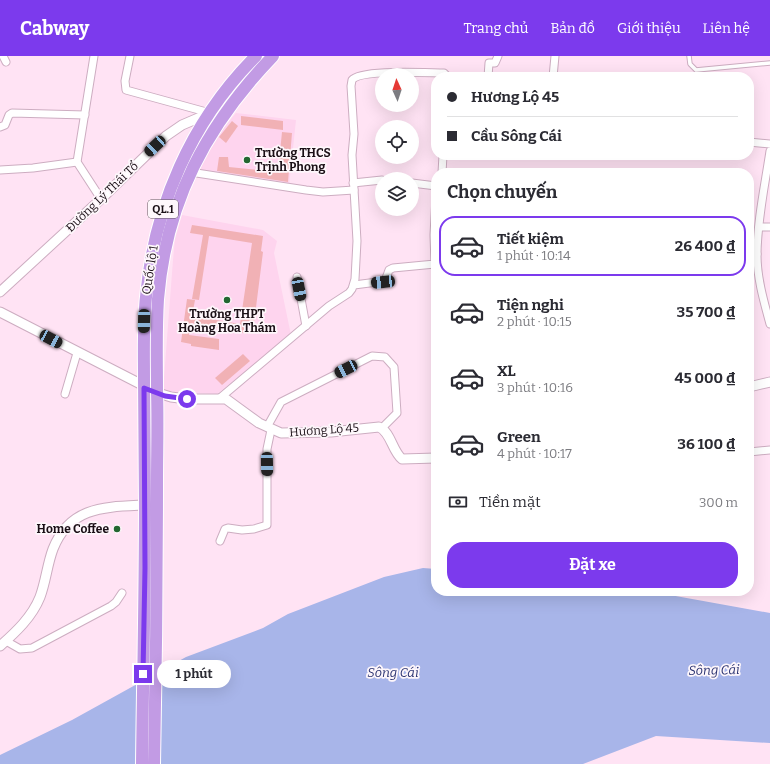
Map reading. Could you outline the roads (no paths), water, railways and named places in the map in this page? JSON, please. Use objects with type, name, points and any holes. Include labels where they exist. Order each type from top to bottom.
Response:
[{"type":"highway","name":"Quốc lộ 1","points":[[142,764],[145,584],[144,388],[146,297],[154,242],[168,194],[178,168],[190,144],[210,112],[234,80],[256,56]]},
{"type":"highway","name":"Quốc lộ 1","points":[[154,764],[157,579],[157,320],[161,276],[172,224],[190,172],[204,145],[228,108],[273,56]]},
{"type":"street","points":[[94,56],[77,162],[101,199]]},
{"type":"street","points":[[130,56],[125,81],[126,90],[210,112]]},
{"type":"street","points":[[488,72],[489,63],[495,63],[498,56]]},
{"type":"street","points":[[553,72],[555,56]]},
{"type":"street","points":[[220,398],[330,306],[347,296],[354,285],[357,241],[353,187],[352,155],[354,134],[351,86],[354,77],[363,74],[399,72],[431,73]]},
{"type":"street","name":"Đường Lý Thái Tổ","points":[[0,292],[171,132],[210,112]]},
{"type":"street","points":[[0,127],[5,125],[9,115],[12,113],[85,115]]},
{"type":"street","points":[[754,142],[770,144]]},
{"type":"street","points":[[770,151],[757,254],[763,301],[770,324]]},
{"type":"street","points":[[0,170],[33,168],[77,162]]},
{"type":"street","points":[[190,172],[323,192],[375,182]]},
{"type":"street","points":[[419,184],[431,185]]},
{"type":"street","points":[[760,227],[770,227]]},
{"type":"street","points":[[354,285],[385,281],[390,269],[393,268],[431,264]]},
{"type":"street","points":[[297,277],[306,326]]},
{"type":"street","name":"Hương Lộ 45","points":[[0,312],[144,388],[170,397],[187,399],[220,398],[230,402],[269,428],[281,434],[331,432],[376,426],[382,428]]},
{"type":"street","points":[[64,394],[77,353]]},
{"type":"street","points":[[220,541],[225,529],[261,528],[267,525],[267,449],[269,428],[280,402],[372,356],[385,357],[394,367],[397,413],[382,428],[402,459],[431,458]]},
{"type":"street","points":[[754,386],[770,382]]},
{"type":"street","points":[[754,452],[770,450]]},
{"type":"street","points":[[122,592],[116,602],[111,606],[32,648],[20,649],[3,644],[22,625],[36,605],[41,593],[53,550],[63,532],[72,521],[86,512],[98,508],[145,505]]},
{"type":"lane","points":[[689,56],[690,64],[696,70],[770,63]]},
{"type":"water","name":"Sông Cái","points":[[423,568],[431,569],[431,596],[676,596],[770,613],[770,743],[656,736],[583,764],[0,764],[0,755],[72,720],[186,657],[263,628],[288,614],[384,577]]},
{"type":"place","name":"Trường THCS Trịnh Phong","points":[[247,160]]},
{"type":"place","name":"Trường THPT Hoàng Hoa Thám","points":[[227,300]]},
{"type":"place","name":"Home Coffee","points":[[117,529]]}]
